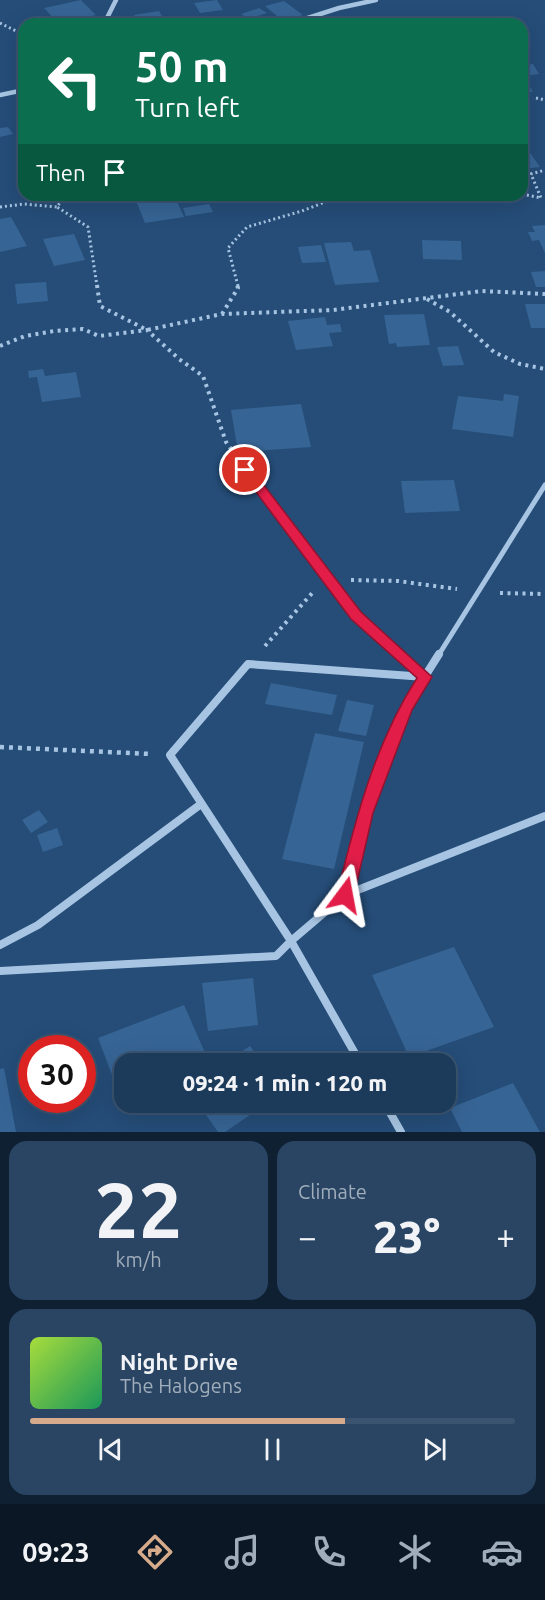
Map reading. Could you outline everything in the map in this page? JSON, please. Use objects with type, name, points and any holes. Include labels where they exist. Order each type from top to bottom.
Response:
[{"type":"street","points":[[107,18],[116,0]]},
{"type":"street","points":[[308,18],[376,0]]},
{"type":"street","points":[[0,95],[18,91]]},
{"type":"street","points":[[245,470],[356,616],[425,677]]},
{"type":"street","points":[[345,895],[365,813],[405,708],[545,485]]},
{"type":"street","points":[[355,1053],[291,941],[170,755],[248,664],[425,677]]},
{"type":"street","points":[[0,945],[38,925],[201,804]]},
{"type":"street","points":[[0,971],[276,956],[345,895],[545,816]]},
{"type":"street","points":[[390,1113],[401,1132]]},
{"type":"path","points":[[0,23],[18,32]]},
{"type":"path","points":[[536,98],[545,100]]},
{"type":"path","points":[[528,195],[541,198],[531,174],[545,170]]},
{"type":"path","points":[[57,207],[61,201]]},
{"type":"path","points":[[222,314],[238,288],[228,248],[247,226],[302,211],[328,201]]},
{"type":"path","points":[[0,207],[24,204],[57,207],[88,227],[100,306],[147,330],[179,359],[203,376],[226,442],[245,470]]},
{"type":"path","points":[[0,346],[25,336],[54,331],[83,329],[99,336],[147,330],[222,314],[333,310],[482,291],[545,294]]},
{"type":"path","points":[[427,298],[450,312],[494,352],[520,364],[545,369]]},
{"type":"path","points":[[248,664],[327,577],[366,582],[398,581],[479,592],[545,594]]},
{"type":"path","points":[[0,747],[170,755]]},
{"type":"building","points":[[81,0],[96,15],[84,18],[53,18],[44,8]]},
{"type":"building","points":[[217,0],[223,10],[200,13],[194,3]]},
{"type":"building","points":[[284,1],[303,15],[279,18],[265,6]]},
{"type":"building","points":[[259,8],[267,13],[252,18],[241,14]]},
{"type":"building","points":[[159,11],[163,18],[136,18],[134,15]]},
{"type":"building","points":[[528,64],[533,64],[539,74],[528,75]]},
{"type":"building","points":[[528,83],[533,92],[528,92]]},
{"type":"building","points":[[8,127],[13,134],[0,137],[0,128]]},
{"type":"building","points":[[528,150],[540,167],[528,168]]},
{"type":"building","points":[[177,201],[184,217],[145,223],[137,203]]},
{"type":"building","points":[[209,204],[213,212],[186,216],[183,208]]},
{"type":"building","points":[[11,217],[27,246],[0,252],[0,219]]},
{"type":"building","points":[[545,225],[545,253],[539,240],[532,241],[528,232],[535,232],[532,226]]},
{"type":"building","points":[[74,234],[85,260],[54,266],[43,239]]},
{"type":"building","points":[[422,240],[461,241],[462,260],[423,259]]},
{"type":"building","points":[[351,242],[354,251],[370,250],[379,282],[335,285],[324,243]]},
{"type":"building","points":[[321,245],[326,262],[302,263],[298,247]]},
{"type":"building","points":[[545,271],[545,287],[536,287],[531,272]]},
{"type":"building","points":[[46,282],[48,301],[17,304],[15,284]]},
{"type":"building","points":[[525,304],[545,304],[545,328],[531,328]]},
{"type":"building","points":[[424,314],[430,345],[397,347],[396,343],[389,344],[384,315]]},
{"type":"building","points":[[325,317],[327,325],[340,324],[342,332],[329,333],[333,346],[296,350],[288,321]]},
{"type":"building","points":[[458,346],[464,365],[443,366],[437,347]]},
{"type":"building","points":[[43,369],[45,376],[76,372],[81,397],[42,402],[37,377],[29,378],[28,371]]},
{"type":"building","points":[[504,394],[519,396],[513,437],[452,429],[458,396],[503,401]]},
{"type":"building","points":[[301,404],[311,447],[238,452],[231,410]]},
{"type":"building","points":[[454,480],[460,511],[405,513],[401,481]]},
{"type":"building","points":[[271,683],[337,695],[332,715],[265,704]]},
{"type":"building","points":[[347,700],[374,705],[366,736],[338,731]]},
{"type":"building","points":[[315,733],[364,742],[334,869],[282,859]]},
{"type":"building","points":[[39,810],[48,822],[31,833],[22,820]]},
{"type":"building","points":[[57,828],[63,845],[43,852],[37,835]]},
{"type":"building","points":[[454,947],[494,1027],[420,1053],[407,1053],[372,975]]},
{"type":"building","points":[[253,978],[258,1025],[208,1031],[202,983]]},
{"type":"building","points":[[184,1005],[205,1053],[114,1053],[114,1080],[98,1038]]},
{"type":"building","points":[[250,1046],[255,1053],[240,1053]]},
{"type":"building","points":[[4,1068],[16,1132],[0,1132],[0,1069]]},
{"type":"building","points":[[513,1083],[540,1132],[462,1132],[452,1113],[456,1113],[456,1106]]},
{"type":"building","points":[[205,1113],[253,1113],[225,1132],[218,1132]]},
{"type":"route","points":[[245,470],[356,616],[425,677],[405,708],[365,813],[345,895]]}]
